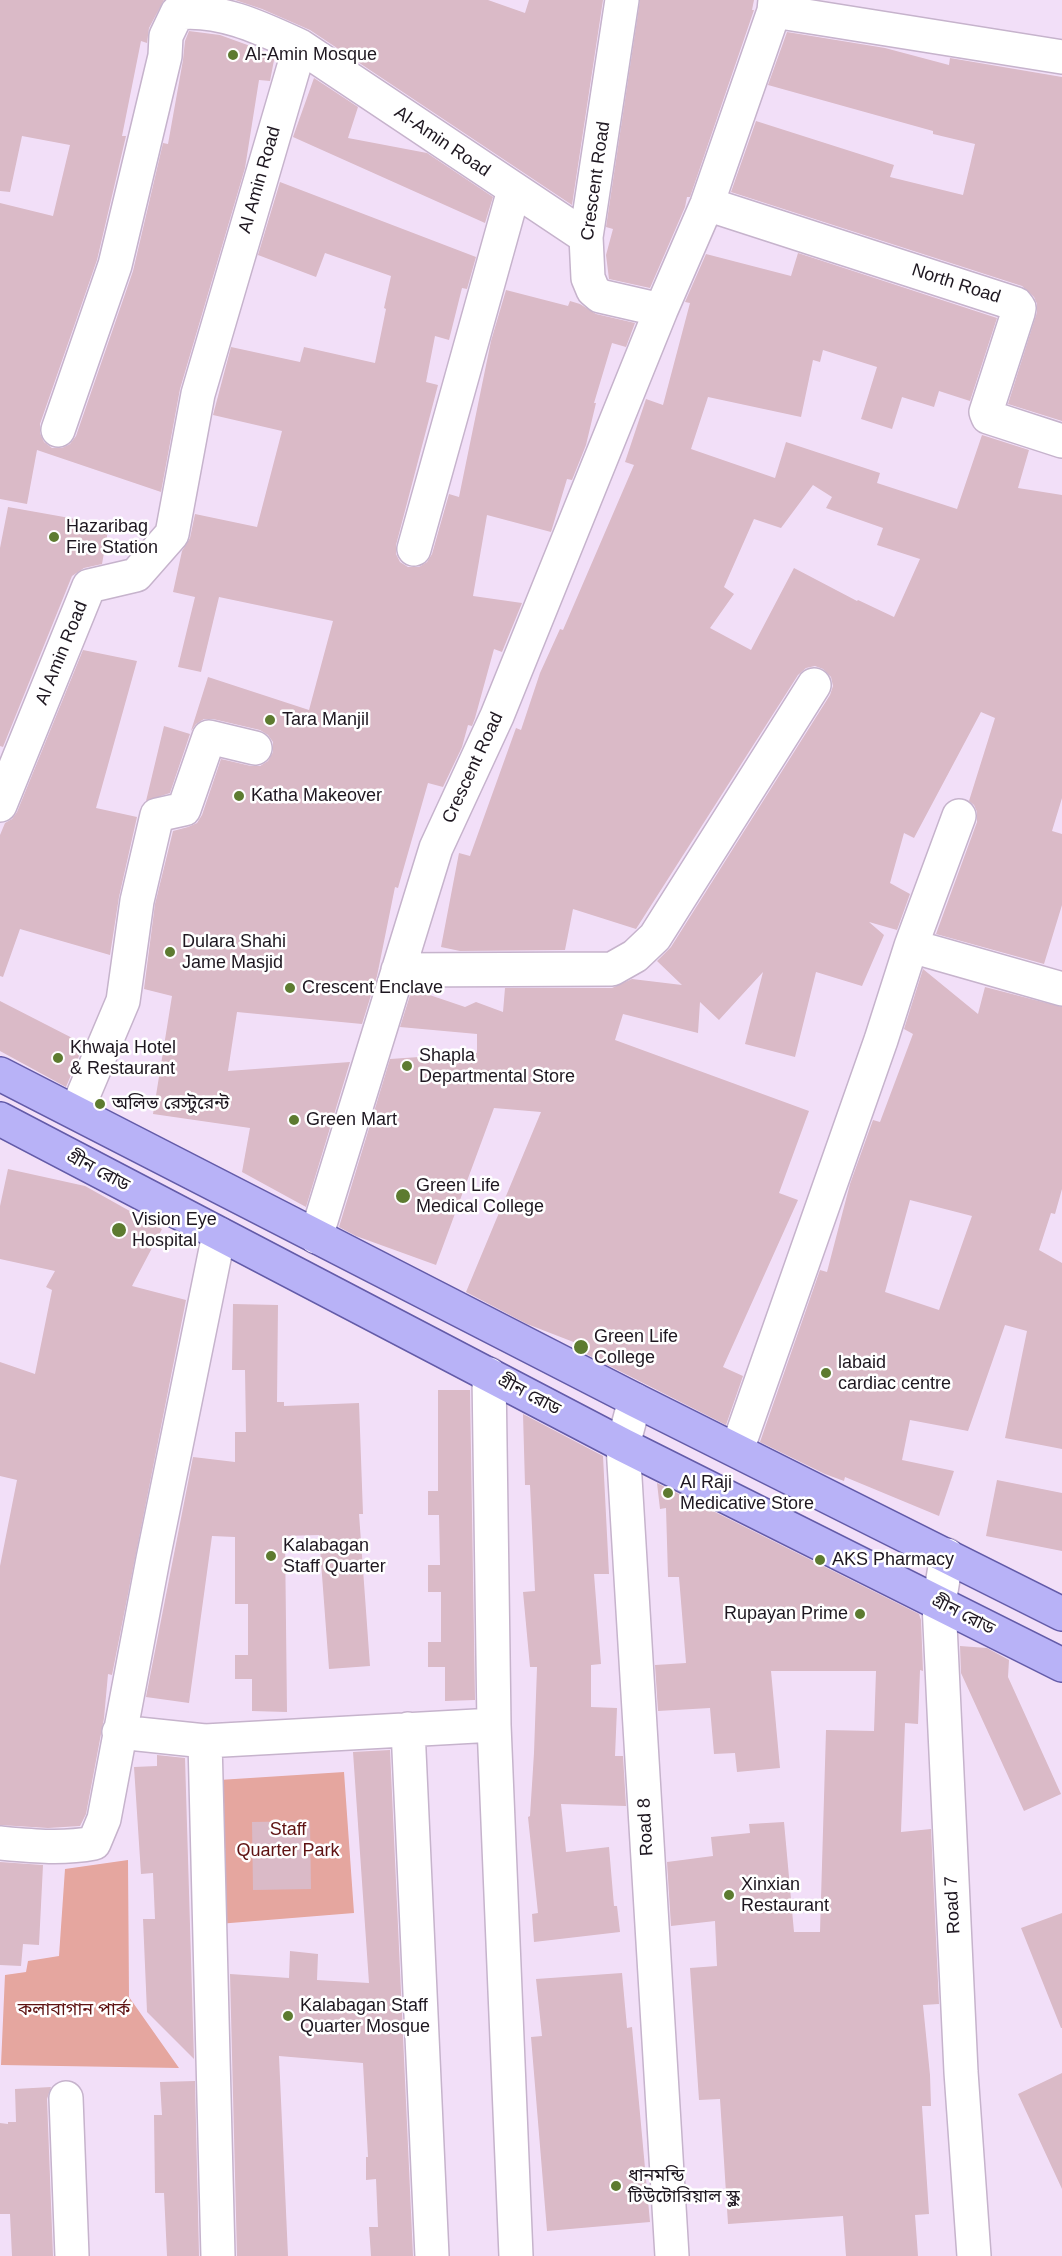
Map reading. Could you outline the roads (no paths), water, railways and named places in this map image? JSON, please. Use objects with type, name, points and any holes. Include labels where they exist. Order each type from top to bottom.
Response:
[{"type":"main road","points":[[0,1074],[635,1400],[1062,1614]]},
{"type":"main road","name":"গ্রীন রোড","points":[[0,1119],[623,1445],[1062,1665]]},
{"type":"street","name":"Crescent Road","points":[[622,0],[586,237],[588,278],[593,290],[600,297],[662,310]]},
{"type":"street","name":"Crescent Road","points":[[316,1237],[436,848],[497,716],[707,204],[775,6]]},
{"type":"street","points":[[775,6],[1062,57]]},
{"type":"street","points":[[58,430],[115,265],[165,56],[166,36],[177,13],[196,11],[250,24],[300,46]]},
{"type":"street","name":"Al-Amin Road","points":[[300,46],[586,237]]},
{"type":"street","name":"Al Amin Road","points":[[0,805],[89,586],[136,575],[172,534],[198,394],[300,46]]},
{"type":"street","points":[[414,549],[514,190]]},
{"type":"street","name":"North Road","points":[[707,204],[1016,304],[1019,308],[1018,314],[986,412],[988,417],[1062,441]]},
{"type":"street","points":[[398,970],[612,969],[635,956],[655,937],[814,685]]},
{"type":"street","points":[[76,1112],[123,1002],[137,901],[157,815],[184,809],[209,737],[255,748]]},
{"type":"street","points":[[737,1450],[881,1040],[911,946],[959,816]]},
{"type":"street","points":[[911,946],[1062,989]]},
{"type":"street","points":[[0,1843],[70,1848],[94,1843],[104,1820],[119,1732],[219,1234]]},
{"type":"street","points":[[489,1374],[494,1725],[516,2256]]},
{"type":"street","name":"Road 8","points":[[635,1400],[623,1445],[672,2256]]},
{"type":"street","name":"Road 7","points":[[947,1555],[939,1603],[961,2072],[974,2256]]},
{"type":"street","points":[[119,1732],[205,1741],[494,1725]]},
{"type":"street","points":[[408,1729],[432,2256]]},
{"type":"street","points":[[205,1741],[218,2256]]},
{"type":"street","points":[[66,2098],[72,2256]]},
{"type":"place","name":"Al-Amin Mosque","points":[[233,55]]},
{"type":"place","name":"Hazaribag Fire Station","points":[[54,537]]},
{"type":"place","name":"Tara Manjil","points":[[270,720]]},
{"type":"place","name":"Katha Makeover","points":[[239,796]]},
{"type":"place","name":"Dulara Shahi Jame Masjid","points":[[170,952]]},
{"type":"place","name":"Crescent Enclave","points":[[290,988]]},
{"type":"place","name":"Khwaja Hotel & Restaurant","points":[[58,1058]]},
{"type":"place","name":"Shapla Departmental Store","points":[[407,1066]]},
{"type":"place","name":"অলিভ রেস্টুরেন্ট","points":[[100,1104]]},
{"type":"place","name":"Green Mart","points":[[294,1120]]},
{"type":"place","name":"Green Life Medical College","points":[[403,1196]]},
{"type":"place","name":"Vision Eye Hospital","points":[[119,1230]]},
{"type":"place","name":"Green Life College","points":[[581,1347]]},
{"type":"place","name":"labaid cardiac centre","points":[[826,1373]]},
{"type":"place","name":"Al Raji Medicative Store","points":[[668,1493]]},
{"type":"place","name":"Kalabagan Staff Quarter","points":[[271,1556]]},
{"type":"place","name":"AKS Pharmacy","points":[[820,1560]]},
{"type":"place","name":"Rupayan Prime","points":[[860,1614]]},
{"type":"place","name":"Xinxian Restaurant","points":[[729,1895]]},
{"type":"place","name":"Kalabagan Staff Quarter Mosque","points":[[288,2016]]},
{"type":"place","name":"ধানমন্ডি টিউটোরিয়াল স্কুল","points":[[616,2186]]},
{"type":"park label","name":"Staff Quarter Park","points":[[288,1840]]},
{"type":"park label","name":"কলাবাগান পার্ক","points":[[74,2010]]}]
